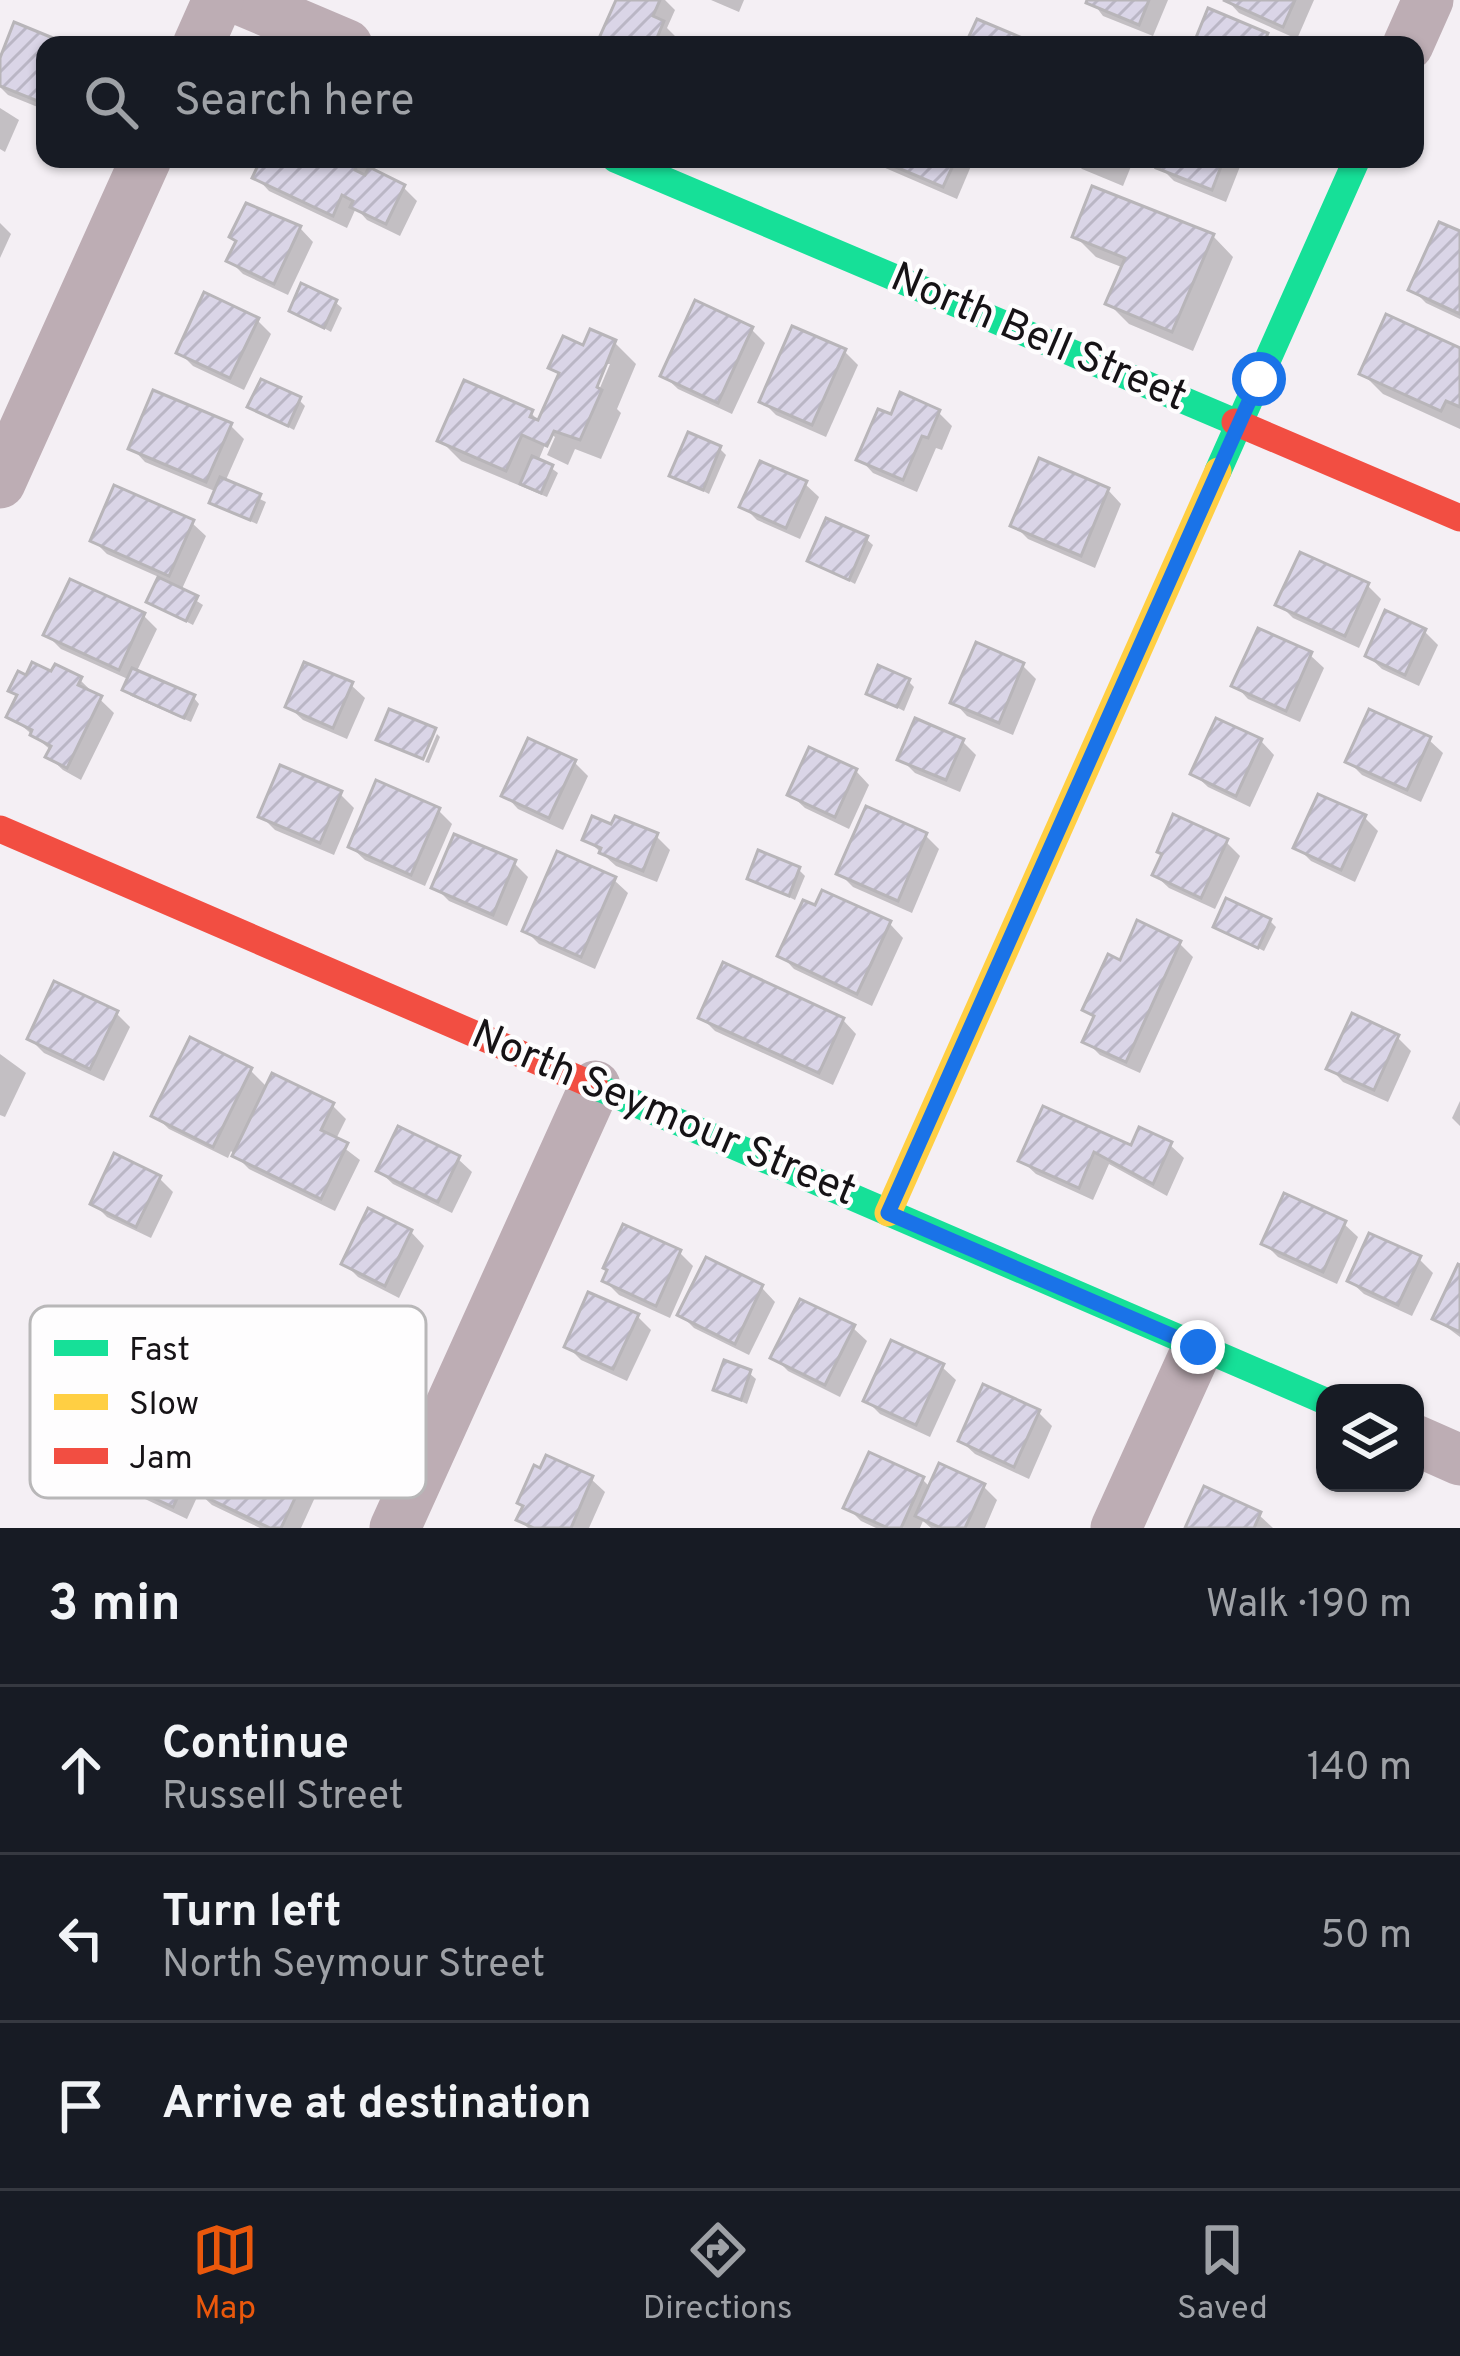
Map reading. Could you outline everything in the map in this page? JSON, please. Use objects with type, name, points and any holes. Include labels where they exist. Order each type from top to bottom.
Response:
[{"type":"street","points":[[202,36],[218,0]]},
{"type":"street","points":[[242,0],[326,36]]},
{"type":"street","points":[[1412,36],[1428,0]]},
{"type":"street","points":[[0,483],[142,168]]},
{"type":"street","name":"North Bell Street","points":[[636,168],[1460,518]]},
{"type":"street","points":[[888,1213],[1354,168]]},
{"type":"street","name":"North Seymour Street","points":[[0,829],[1316,1398]]},
{"type":"street","points":[[426,1459],[595,1086]]},
{"type":"street","points":[[1116,1528],[1198,1347]]},
{"type":"street","points":[[1424,1444],[1460,1460]]},
{"type":"street","points":[[395,1528],[409,1498]]},
{"type":"building","points":[[616,0],[660,0],[653,16],[664,21],[658,36],[600,36]]},
{"type":"building","points":[[1087,0],[1149,0],[1139,25]]},
{"type":"building","points":[[1223,0],[1295,0],[1283,27]]},
{"type":"building","points":[[1208,8],[1268,33],[1267,36],[1197,36]]},
{"type":"building","points":[[977,19],[1018,36],[969,36]]},
{"type":"building","points":[[14,22],[48,36],[36,36],[36,100],[0,86],[0,58]]},
{"type":"building","points":[[257,168],[356,168],[365,175],[371,168],[405,185],[386,224],[350,207],[353,201],[342,195],[333,216],[252,178]]},
{"type":"building","points":[[898,168],[952,168],[943,187]]},
{"type":"building","points":[[1156,168],[1221,168],[1212,190]]},
{"type":"building","points":[[1092,186],[1214,234],[1172,332],[1105,304],[1125,258],[1072,237]]},
{"type":"building","points":[[246,203],[301,226],[274,284],[226,261],[236,241],[229,237]]},
{"type":"building","points":[[1439,222],[1460,231],[1460,314],[1408,290]]},
{"type":"building","points":[[301,283],[337,300],[324,328],[289,311]]},
{"type":"building","points":[[204,292],[259,318],[230,378],[176,353]]},
{"type":"building","points":[[695,300],[753,327],[718,403],[660,376]]},
{"type":"building","points":[[1386,314],[1460,348],[1460,407],[1446,401],[1441,411],[1359,374]]},
{"type":"building","points":[[792,326],[846,349],[812,425],[759,402]]},
{"type":"building","points":[[590,329],[616,340],[597,387],[602,390],[580,440],[554,431],[547,446],[522,435],[506,471],[437,441],[464,380],[533,410],[530,417],[538,420],[559,373],[548,368],[563,336],[583,345]]},
{"type":"building","points":[[261,379],[301,397],[288,426],[247,407]]},
{"type":"building","points":[[153,390],[232,423],[206,482],[128,449]]},
{"type":"building","points":[[900,392],[940,410],[928,438],[922,436],[903,480],[856,460],[878,409],[891,414]]},
{"type":"building","points":[[688,432],[721,446],[703,490],[669,476]]},
{"type":"building","points":[[532,456],[553,465],[541,493],[520,484]]},
{"type":"building","points":[[1039,458],[1109,488],[1081,556],[1010,526]]},
{"type":"building","points":[[760,461],[807,481],[786,528],[739,507]]},
{"type":"building","points":[[220,477],[261,494],[250,520],[209,503]]},
{"type":"building","points":[[114,485],[194,520],[169,576],[90,541]]},
{"type":"building","points":[[826,518],[868,536],[849,580],[807,561]]},
{"type":"building","points":[[1300,552],[1369,583],[1345,636],[1275,605]]},
{"type":"building","points":[[158,577],[198,596],[186,621],[146,602]]},
{"type":"building","points":[[70,579],[145,613],[119,670],[43,635]]},
{"type":"building","points":[[1385,610],[1426,629],[1405,675],[1365,656]]},
{"type":"building","points":[[1258,628],[1312,652],[1286,711],[1231,686]]},
{"type":"building","points":[[976,642],[1024,663],[999,723],[950,703]]},
{"type":"building","points":[[32,662],[51,671],[55,664],[82,677],[78,685],[102,696],[67,768],[45,757],[51,746],[30,735],[32,730],[6,717],[17,695],[8,691],[18,671],[26,675]]},
{"type":"building","points":[[304,662],[353,682],[333,728],[285,707]]},
{"type":"building","points":[[878,665],[910,679],[897,707],[866,694]]},
{"type":"building","points":[[132,668],[195,695],[184,718],[122,690]]},
{"type":"building","points":[[389,709],[436,728],[423,759],[376,740]]},
{"type":"building","points":[[1369,709],[1431,737],[1407,790],[1345,762]]},
{"type":"building","points":[[915,718],[964,739],[946,780],[897,760]]},
{"type":"building","points":[[1216,718],[1262,739],[1236,796],[1190,774]]},
{"type":"building","points":[[528,738],[576,760],[549,818],[501,796]]},
{"type":"building","points":[[809,747],[857,769],[835,817],[787,795]]},
{"type":"building","points":[[280,765],[342,791],[320,843],[258,817]]},
{"type":"building","points":[[376,780],[440,808],[411,875],[348,847]]},
{"type":"building","points":[[1318,794],[1366,815],[1341,870],[1293,848]]},
{"type":"building","points":[[866,806],[927,833],[898,901],[836,874]]},
{"type":"building","points":[[1173,814],[1228,839],[1201,898],[1152,875]]},
{"type":"building","points":[[592,816],[611,824],[615,816],[658,833],[643,871],[599,853],[601,848],[582,840]]},
{"type":"building","points":[[454,834],[516,860],[493,915],[431,888]]},
{"type":"building","points":[[758,850],[800,867],[789,896],[747,879]]},
{"type":"building","points":[[557,851],[616,877],[581,957],[522,931]]},
{"type":"building","points":[[822,890],[891,921],[857,994],[777,956],[803,900],[815,905]]},
{"type":"building","points":[[1226,898],[1271,919],[1258,948],[1213,927]]},
{"type":"building","points":[[1137,920],[1181,941],[1126,1062],[1082,1042],[1094,1016],[1082,1010],[1108,954],[1120,960]]},
{"type":"building","points":[[723,962],[844,1018],[819,1073],[698,1018]]},
{"type":"building","points":[[54,981],[118,1011],[90,1069],[27,1039]]},
{"type":"building","points":[[1352,1013],[1399,1035],[1374,1090],[1326,1069]]},
{"type":"building","points":[[190,1037],[252,1068],[213,1147],[151,1116]]},
{"type":"building","points":[[272,1073],[334,1103],[321,1130],[348,1143],[321,1199],[232,1156]]},
{"type":"building","points":[[1043,1106],[1131,1145],[1139,1127],[1172,1142],[1153,1184],[1094,1152],[1079,1188],[1018,1161]]},
{"type":"building","points":[[398,1126],[460,1156],[438,1202],[376,1171]]},
{"type":"building","points":[[114,1153],[161,1176],[136,1227],[90,1204]]},
{"type":"building","points":[[1284,1193],[1346,1221],[1323,1272],[1261,1244]]},
{"type":"building","points":[[368,1208],[412,1230],[385,1286],[341,1264]]},
{"type":"building","points":[[623,1224],[681,1250],[656,1306],[602,1281]]},
{"type":"building","points":[[1369,1233],[1421,1256],[1398,1305],[1347,1281]]},
{"type":"building","points":[[706,1257],[763,1285],[735,1344],[677,1315]]},
{"type":"building","points":[[1460,1265],[1460,1332],[1432,1319]]},
{"type":"building","points":[[588,1292],[639,1314],[613,1369],[564,1347]]},
{"type":"building","points":[[800,1299],[855,1325],[825,1385],[770,1358]]},
{"type":"building","points":[[891,1340],[944,1364],[916,1425],[863,1401]]},
{"type":"building","points":[[724,1360],[751,1370],[741,1400],[713,1390]]},
{"type":"building","points":[[983,1384],[1040,1410],[1014,1467],[958,1441]]},
{"type":"building","points":[[869,1452],[924,1477],[901,1528],[888,1528],[843,1508]]},
{"type":"building","points":[[546,1455],[593,1476],[571,1528],[534,1528],[516,1520],[523,1506],[517,1503],[534,1465],[540,1468]]},
{"type":"building","points":[[939,1463],[985,1484],[965,1528],[941,1528],[915,1516]]},
{"type":"building","points":[[1204,1486],[1261,1512],[1254,1528],[1185,1528]]},
{"type":"building","points":[[154,1498],[177,1498],[173,1507]]},
{"type":"building","points":[[208,1498],[295,1498],[281,1528],[270,1528]]},
{"type":"traffic: fast","points":[[636,168],[1235,422]]},
{"type":"traffic: fast","points":[[1218,471],[1353,168]]},
{"type":"traffic: fast","points":[[595,1086],[1316,1397]]},
{"type":"traffic: slow","points":[[888,1213],[1218,471]]},
{"type":"traffic: jam","points":[[1235,422],[1460,518]]},
{"type":"traffic: jam","points":[[0,829],[595,1086]]},
{"type":"route","points":[[1198,1347],[888,1213],[1259,379]]}]
